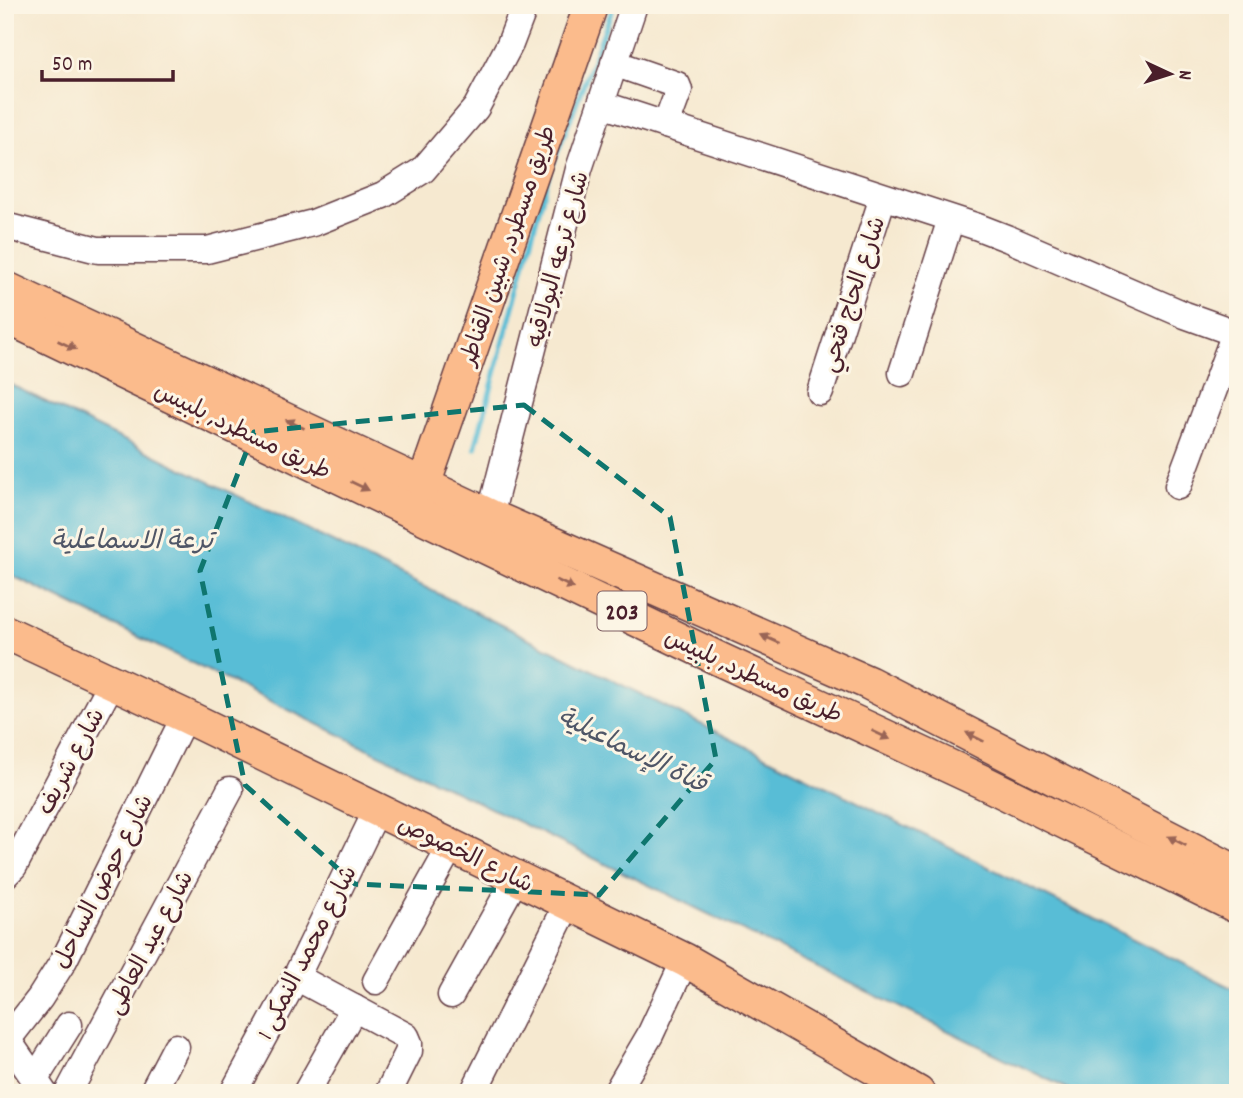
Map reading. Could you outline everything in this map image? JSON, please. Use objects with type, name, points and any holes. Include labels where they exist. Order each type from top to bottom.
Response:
[{"type":"main road","name":"طريق مسطرد, شبين القناطر","points":[[424,484],[591,5]]},
{"type":"main road","name":"طريق مسطرد, بلبيس","points":[[5,288],[490,516],[869,683],[1238,873]]},
{"type":"main road","name":"طريق مسطرد, بلبيس","points":[[5,316],[719,659],[983,782],[1238,907]]},
{"type":"main road","name":"شارع الخصوص","points":[[5,632],[185,716],[685,960],[918,1093]]},
{"type":"street","points":[[5,226],[98,250],[207,250],[313,223],[383,195],[423,170],[476,107],[510,44],[524,5]]},
{"type":"street","name":"شارع ترعه البولاقيه","points":[[490,516],[579,169],[634,5]]},
{"type":"street","points":[[614,62],[677,85],[679,90],[666,125]]},
{"type":"street","points":[[601,104],[1009,239],[1185,316],[1237,333],[1178,486]]},
{"type":"street","name":"شارع الحاج فتحي","points":[[820,392],[883,197]]},
{"type":"street","points":[[902,373],[951,219]]},
{"type":"street","name":"شارع شريف","points":[[5,875],[14,866],[112,682]]},
{"type":"street","name":"شارع حوض الساحل","points":[[7,1037],[40,998],[64,960],[185,716]]},
{"type":"street","name":"شارع عبد العاطى","points":[[68,1093],[230,790]]},
{"type":"street","name":"شارع محمد النمكى 1","points":[[233,1093],[296,977],[377,810]]},
{"type":"street","points":[[376,981],[451,846]]},
{"type":"street","points":[[451,995],[516,878]]},
{"type":"street","points":[[473,1093],[568,903]]},
{"type":"street","points":[[616,1093],[650,1035],[685,960]]},
{"type":"street","points":[[296,977],[406,1035],[408,1051],[388,1093]]},
{"type":"street","points":[[306,1093],[354,1008]]},
{"type":"street","points":[[39,1086],[69,1025]]},
{"type":"street","points":[[7,1037],[39,1086]]},
{"type":"street","points":[[152,1093],[176,1047]]},
{"type":"highlighted area","points":[[524,405],[670,517],[716,759],[599,895],[355,884],[245,785],[200,571],[254,432]]},
{"type":"water","name":"ترعة الاسماعلية","points":[[5,382],[1238,991],[1238,1093],[1076,1093],[5,572]]},
{"type":"waterway","points":[[475,448],[548,177],[614,5]]},
{"type":"water label","name":"قناة الإسماعيلية","points":[[633,749]]}]
